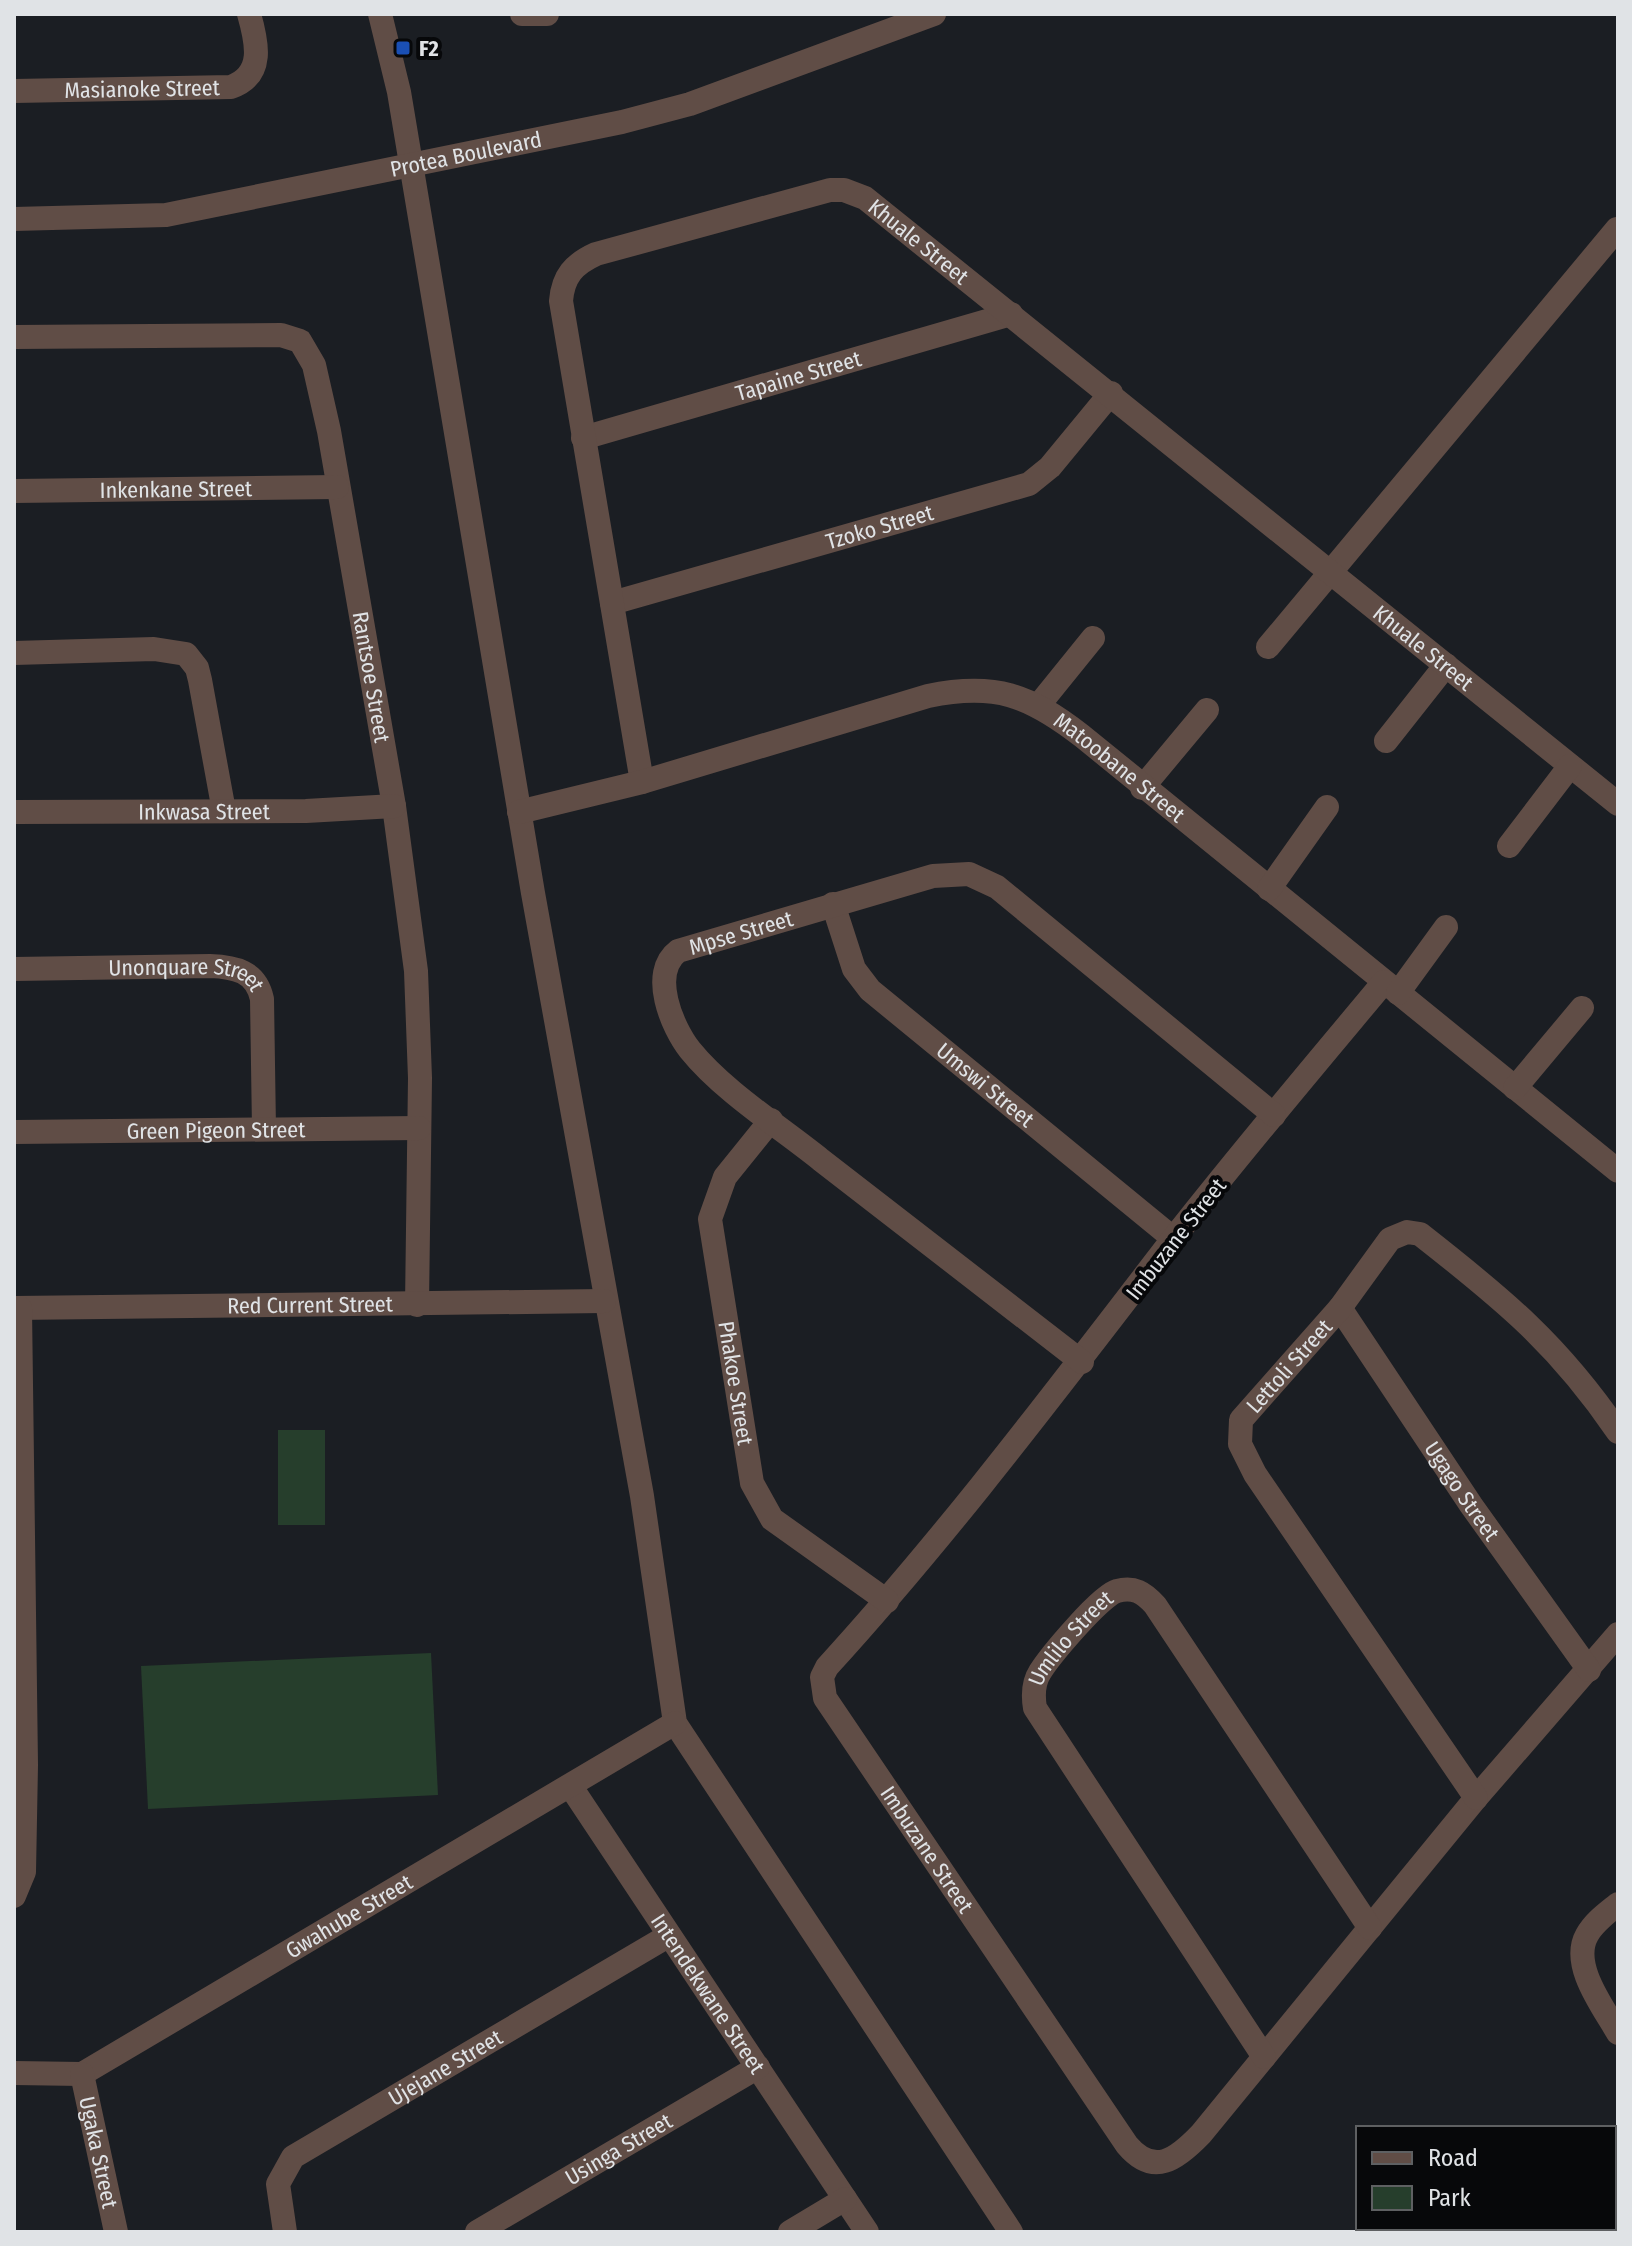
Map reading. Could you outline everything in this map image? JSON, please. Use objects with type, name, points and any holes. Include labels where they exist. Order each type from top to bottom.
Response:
[{"type":"street","name":"Masianoke Street","points":[[14,91],[231,87],[248,78],[254,69],[255,40],[249,14]]},
{"type":"street","points":[[380,14],[394,64],[519,812],[604,1301],[642,1496],[675,1723],[1011,2232]]},
{"type":"street","points":[[522,14],[547,14]]},
{"type":"street","name":"Protea Boulevard","points":[[14,219],[166,215],[671,111],[902,20],[934,14]]},
{"type":"street","name":"Khuale Street","points":[[642,782],[583,438],[562,288],[572,269],[596,254],[803,196],[844,190],[865,198],[1111,393],[1618,804]]},
{"type":"street","points":[[1268,647],[1617,229]]},
{"type":"street","name":"Tapaine Street","points":[[583,438],[1011,314]]},
{"type":"street","name":"Rantsoe Street","points":[[14,337],[281,335],[295,338],[304,345],[314,365],[394,806],[416,971],[419,1128],[417,1305]]},
{"type":"street","name":"Tzoko Street","points":[[612,603],[1029,484],[1050,467],[1111,393]]},
{"type":"street","name":"Inkenkane Street","points":[[14,491],[337,487]]},
{"type":"street","points":[[1038,706],[1093,638]]},
{"type":"street","points":[[14,653],[154,649],[186,654],[197,668],[224,811]]},
{"type":"street","points":[[1386,741],[1446,665]]},
{"type":"street","name":"Matoobane Street","points":[[519,812],[642,782],[959,690],[1001,691],[1038,706],[1082,736],[1142,788],[1618,1171]]},
{"type":"street","points":[[1142,788],[1207,710]]},
{"type":"street","points":[[1509,846],[1570,766]]},
{"type":"street","name":"Inkwasa Street","points":[[14,812],[394,806]]},
{"type":"street","points":[[1269,889],[1327,807]]},
{"type":"street","name":"Mpse Street","points":[[1082,1362],[771,1120],[689,1049],[674,1021],[665,989],[667,962],[678,951],[933,876],[961,873],[980,877],[1274,1115]]},
{"type":"street","name":"Umswi Street","points":[[833,904],[854,969],[870,990],[1174,1239]]},
{"type":"street","name":"Imbuzane Street","points":[[1446,927],[1274,1115],[1174,1239],[1082,1362],[887,1601],[827,1667],[822,1677],[825,1698],[1134,2153],[1152,2163],[1176,2157],[1186,2150],[1476,1798],[1618,1634]]},
{"type":"street","name":"Unonquare Street","points":[[14,969],[210,966],[240,970],[256,982],[262,999],[264,1129]]},
{"type":"street","points":[[1515,1088],[1582,1008]]},
{"type":"street","name":"Phakoe Street","points":[[771,1120],[725,1177],[710,1219],[752,1483],[772,1519],[887,1601]]},
{"type":"street","name":"Green Pigeon Street","points":[[14,1132],[419,1128]]},
{"type":"street","name":"Lettoli Street","points":[[1476,1798],[1255,1474],[1240,1444],[1241,1420],[1340,1308],[1390,1239],[1407,1232],[1420,1234],[1537,1330],[1583,1380],[1618,1432]]},
{"type":"street","name":"Red Current Street","points":[[17,1308],[604,1301]]},
{"type":"street","points":[[14,1896],[24,1872],[20,1765],[17,1308]]},
{"type":"street","name":"Ugago Street","points":[[1340,1308],[1471,1505],[1589,1670]]},
{"type":"street","name":"Umlilo Street","points":[[1264,2057],[1035,1708],[1033,1695],[1040,1672],[1107,1596],[1131,1589],[1145,1594],[1155,1605],[1370,1928]]},
{"type":"street","name":"Gwahube Street","points":[[82,2074],[675,1723]]},
{"type":"street","name":"Intendekwane Street","points":[[571,1787],[845,2199]]},
{"type":"street","points":[[1618,1904],[1586,1937],[1583,1952],[1587,1975],[1618,2033]]},
{"type":"street","name":"Ujejane Street","points":[[285,2232],[278,2184],[293,2157],[668,1936]]},
{"type":"street","name":"Usinga Street","points":[[477,2232],[758,2067]]},
{"type":"street","points":[[14,2073],[82,2074]]},
{"type":"street","name":"Ugaka Street","points":[[82,2074],[116,2232]]},
{"type":"street","points":[[790,2232],[845,2199],[867,2232]]},
{"type":"green space","points":[[278,1430],[325,1430],[325,1525],[278,1525]]},
{"type":"green space","points":[[431,1653],[438,1795],[148,1809],[141,1666]]},
{"type":"place","name":"F2","points":[[403,48]]}]
